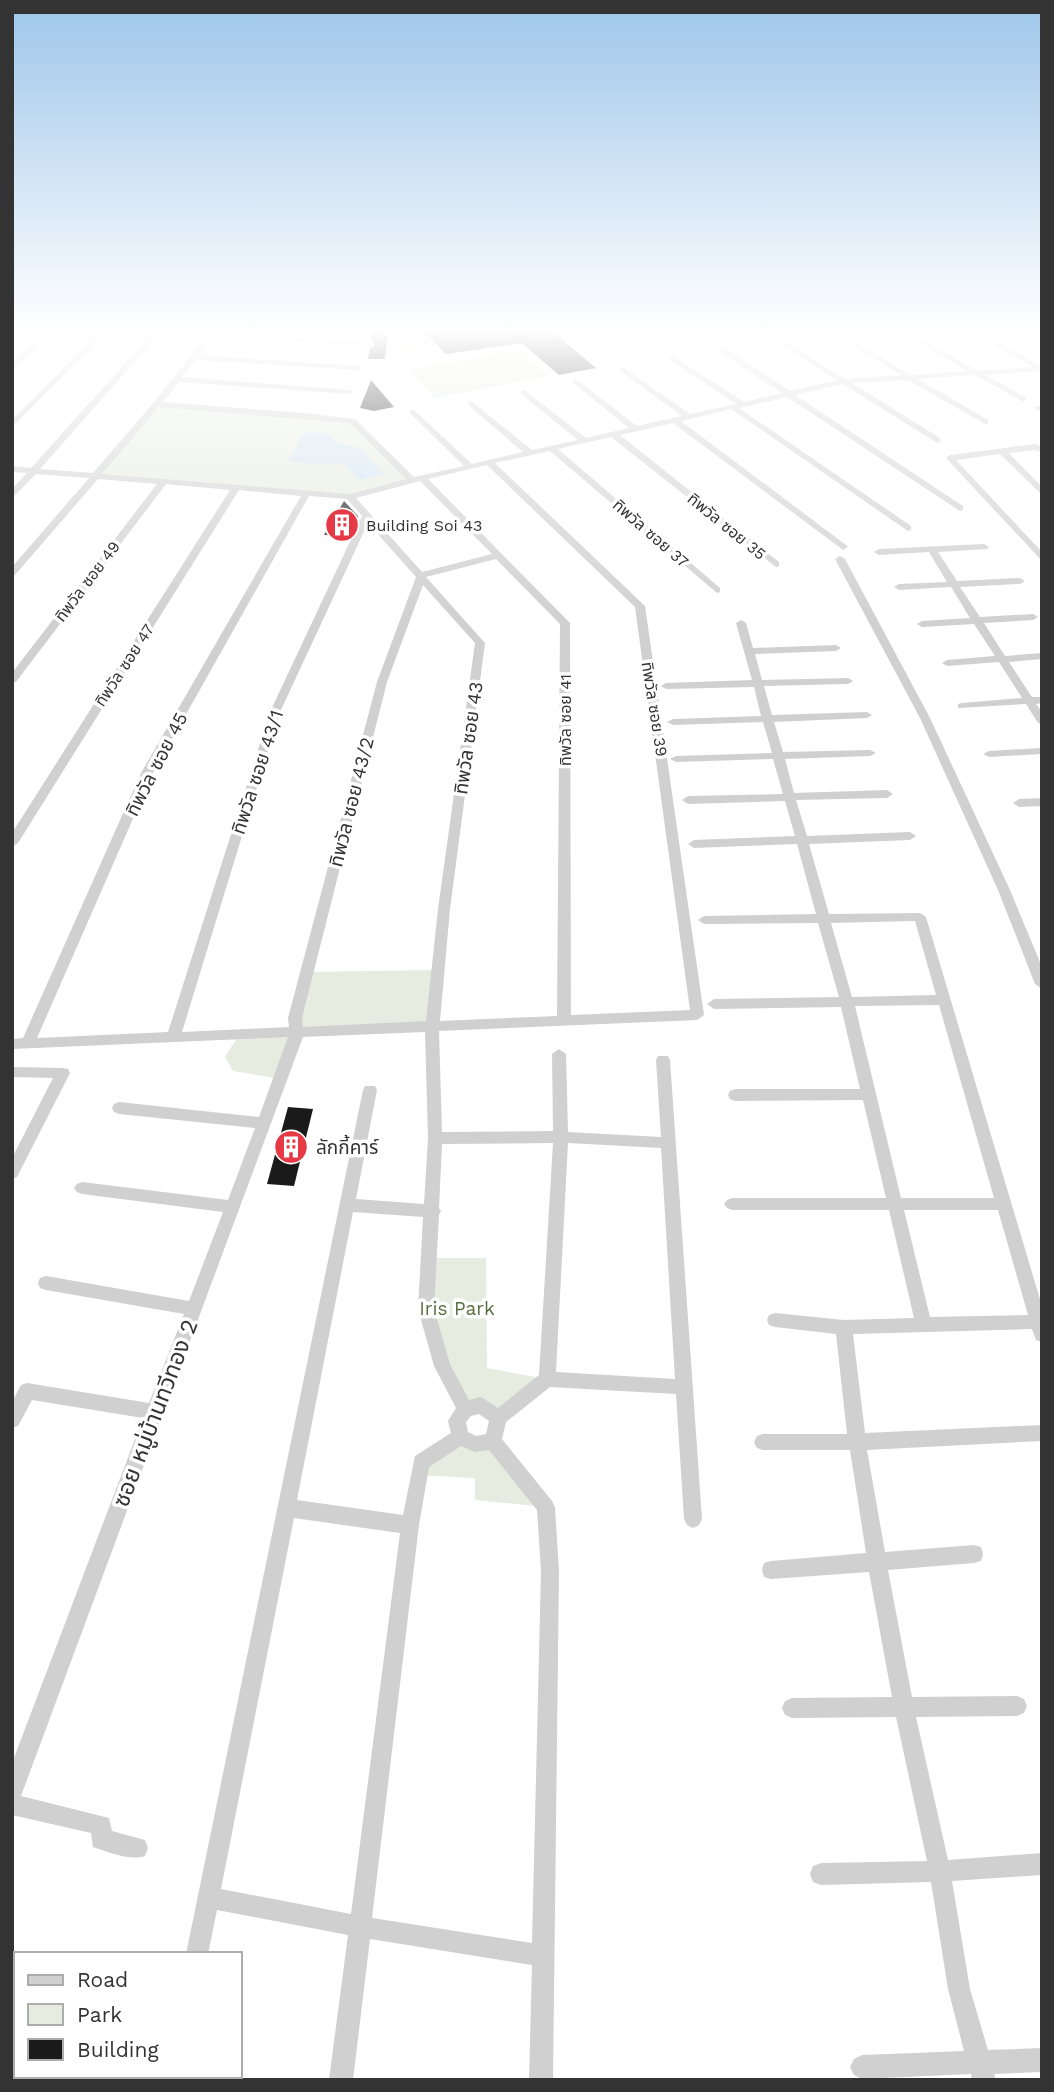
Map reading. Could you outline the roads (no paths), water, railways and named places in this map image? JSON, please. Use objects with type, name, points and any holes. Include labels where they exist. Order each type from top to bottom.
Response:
[{"type":"street","points":[[12,495],[72,429]]},
{"type":"street","points":[[12,573],[136,429]]},
{"type":"street","name":"ทิพวัล ซอย 41","points":[[361,429],[500,555],[566,624],[564,1022]]},
{"type":"street","points":[[431,429],[471,468]]},
{"type":"street","points":[[501,429],[531,454]]},
{"type":"street","points":[[570,429],[585,441]]},
{"type":"street","points":[[12,469],[350,497],[636,429]]},
{"type":"street","points":[[686,429],[842,553],[925,718],[1004,890],[1042,984]]},
{"type":"street","points":[[763,429],[908,528]]},
{"type":"street","points":[[842,429],[960,508]]},
{"type":"street","points":[[919,429],[937,440]]},
{"type":"street","name":"ทิพวัล ซอย 35","points":[[613,434],[776,564]]},
{"type":"street","points":[[1042,450],[1036,447],[950,458],[1042,558]]},
{"type":"street","name":"ทิพวัล ซอย 37","points":[[553,449],[717,590]]},
{"type":"street","points":[[1002,451],[1042,492]]},
{"type":"street","name":"ทิพวัล ซอย 39","points":[[490,463],[640,606],[695,990],[696,1016],[564,1022]]},
{"type":"street","name":"ทิพวัล ซอย 49","points":[[12,680],[163,482]]},
{"type":"street","name":"ทิพวัล ซอย 47","points":[[12,843],[236,488]]},
{"type":"street","name":"ทิพวัล ซอย 45","points":[[19,1044],[147,773],[306,494]]},
{"type":"street","name":"ทิพวัล ซอย 43","points":[[350,497],[481,644],[446,896],[432,1027],[435,1138],[426,1309],[442,1366],[466,1409]]},
{"type":"street","name":"ทิพวัล ซอย 43/1","points":[[173,1038],[275,712],[367,516]]},
{"type":"street","points":[[879,552],[984,547]]},
{"type":"street","points":[[931,549],[1002,659],[1036,701],[1042,721]]},
{"type":"street","points":[[422,575],[500,555]]},
{"type":"street","name":"ทิพวัล ซอย 43/2","points":[[297,1033],[295,1018],[382,682],[422,575]]},
{"type":"street","points":[[899,587],[1020,581]]},
{"type":"street","points":[[922,624],[1033,617]]},
{"type":"street","points":[[741,623],[847,1002],[924,1325]]},
{"type":"street","points":[[750,651],[836,648]]},
{"type":"street","points":[[947,663],[1042,656]]},
{"type":"street","points":[[666,686],[848,681]]},
{"type":"street","points":[[962,706],[1036,701]]},
{"type":"street","points":[[673,723],[867,716]]},
{"type":"street","points":[[989,754],[1042,751]]},
{"type":"street","points":[[676,759],[870,753]]},
{"type":"street","points":[[688,800],[887,794]]},
{"type":"street","points":[[1019,803],[1042,802]]},
{"type":"street","points":[[694,844],[910,836]]},
{"type":"street","points":[[704,920],[920,917],[1040,1329],[924,1325],[844,1327],[775,1320]]},
{"type":"street","points":[[714,1003],[944,1000]]},
{"type":"street","points":[[19,1044],[564,1022]]},
{"type":"street","name":"ซอย หมู่บ้านทวีทอง 2","points":[[12,1791],[43,1702],[195,1309],[297,1033]]},
{"type":"street","points":[[547,1379],[561,1137],[559,1054]]},
{"type":"street","points":[[663,1060],[694,1519]]},
{"type":"street","points":[[12,1072],[63,1072],[12,1173]]},
{"type":"street","points":[[197,1952],[370,1090]]},
{"type":"street","points":[[735,1095],[869,1094]]},
{"type":"street","points":[[119,1108],[264,1123]]},
{"type":"street","points":[[435,1138],[561,1137],[670,1143]]},
{"type":"street","points":[[82,1188],[233,1207]]},
{"type":"street","points":[[732,1204],[1004,1204]]},
{"type":"street","points":[[348,1205],[433,1211]]},
{"type":"street","points":[[46,1283],[195,1309]]},
{"type":"street","points":[[844,1327],[857,1442],[904,1707],[940,1871],[959,1989],[982,2072]]},
{"type":"street","points":[[493,1441],[498,1418],[547,1379],[685,1387]]},
{"type":"street","points":[[12,1420],[27,1391],[155,1412]]},
{"type":"street","points":[[460,1437],[457,1421],[466,1409],[481,1405],[498,1418]]},
{"type":"street","points":[[763,1442],[857,1442],[1042,1433]]},
{"type":"street","points":[[460,1437],[475,1444],[493,1441]]},
{"type":"street","points":[[341,2080],[410,1525],[421,1462],[460,1437]]},
{"type":"street","points":[[493,1441],[546,1507],[550,1571],[541,2080]]},
{"type":"street","points":[[287,1508],[410,1525]]},
{"type":"street","points":[[771,1570],[974,1554]]},
{"type":"street","points":[[792,1708],[1017,1706]]},
{"type":"street","points":[[12,1804],[102,1825],[101,1839],[137,1848]]},
{"type":"street","points":[[821,1874],[940,1871],[1042,1864]]},
{"type":"street","points":[[207,1897],[362,1927],[543,1956]]},
{"type":"street","points":[[862,2067],[982,2072],[1042,2060]]},
{"type":"water","points":[[325,432],[337,442],[361,449],[384,474],[359,480],[343,463],[314,465],[288,461],[304,433]]},
{"type":"place","name":"Building Soi 43","points":[[342,525]]},
{"type":"place","name":"ลักกี้คาร์","points":[[291,1147]]},
{"type":"park label","name":"Iris Park","points":[[457,1308]]}]
